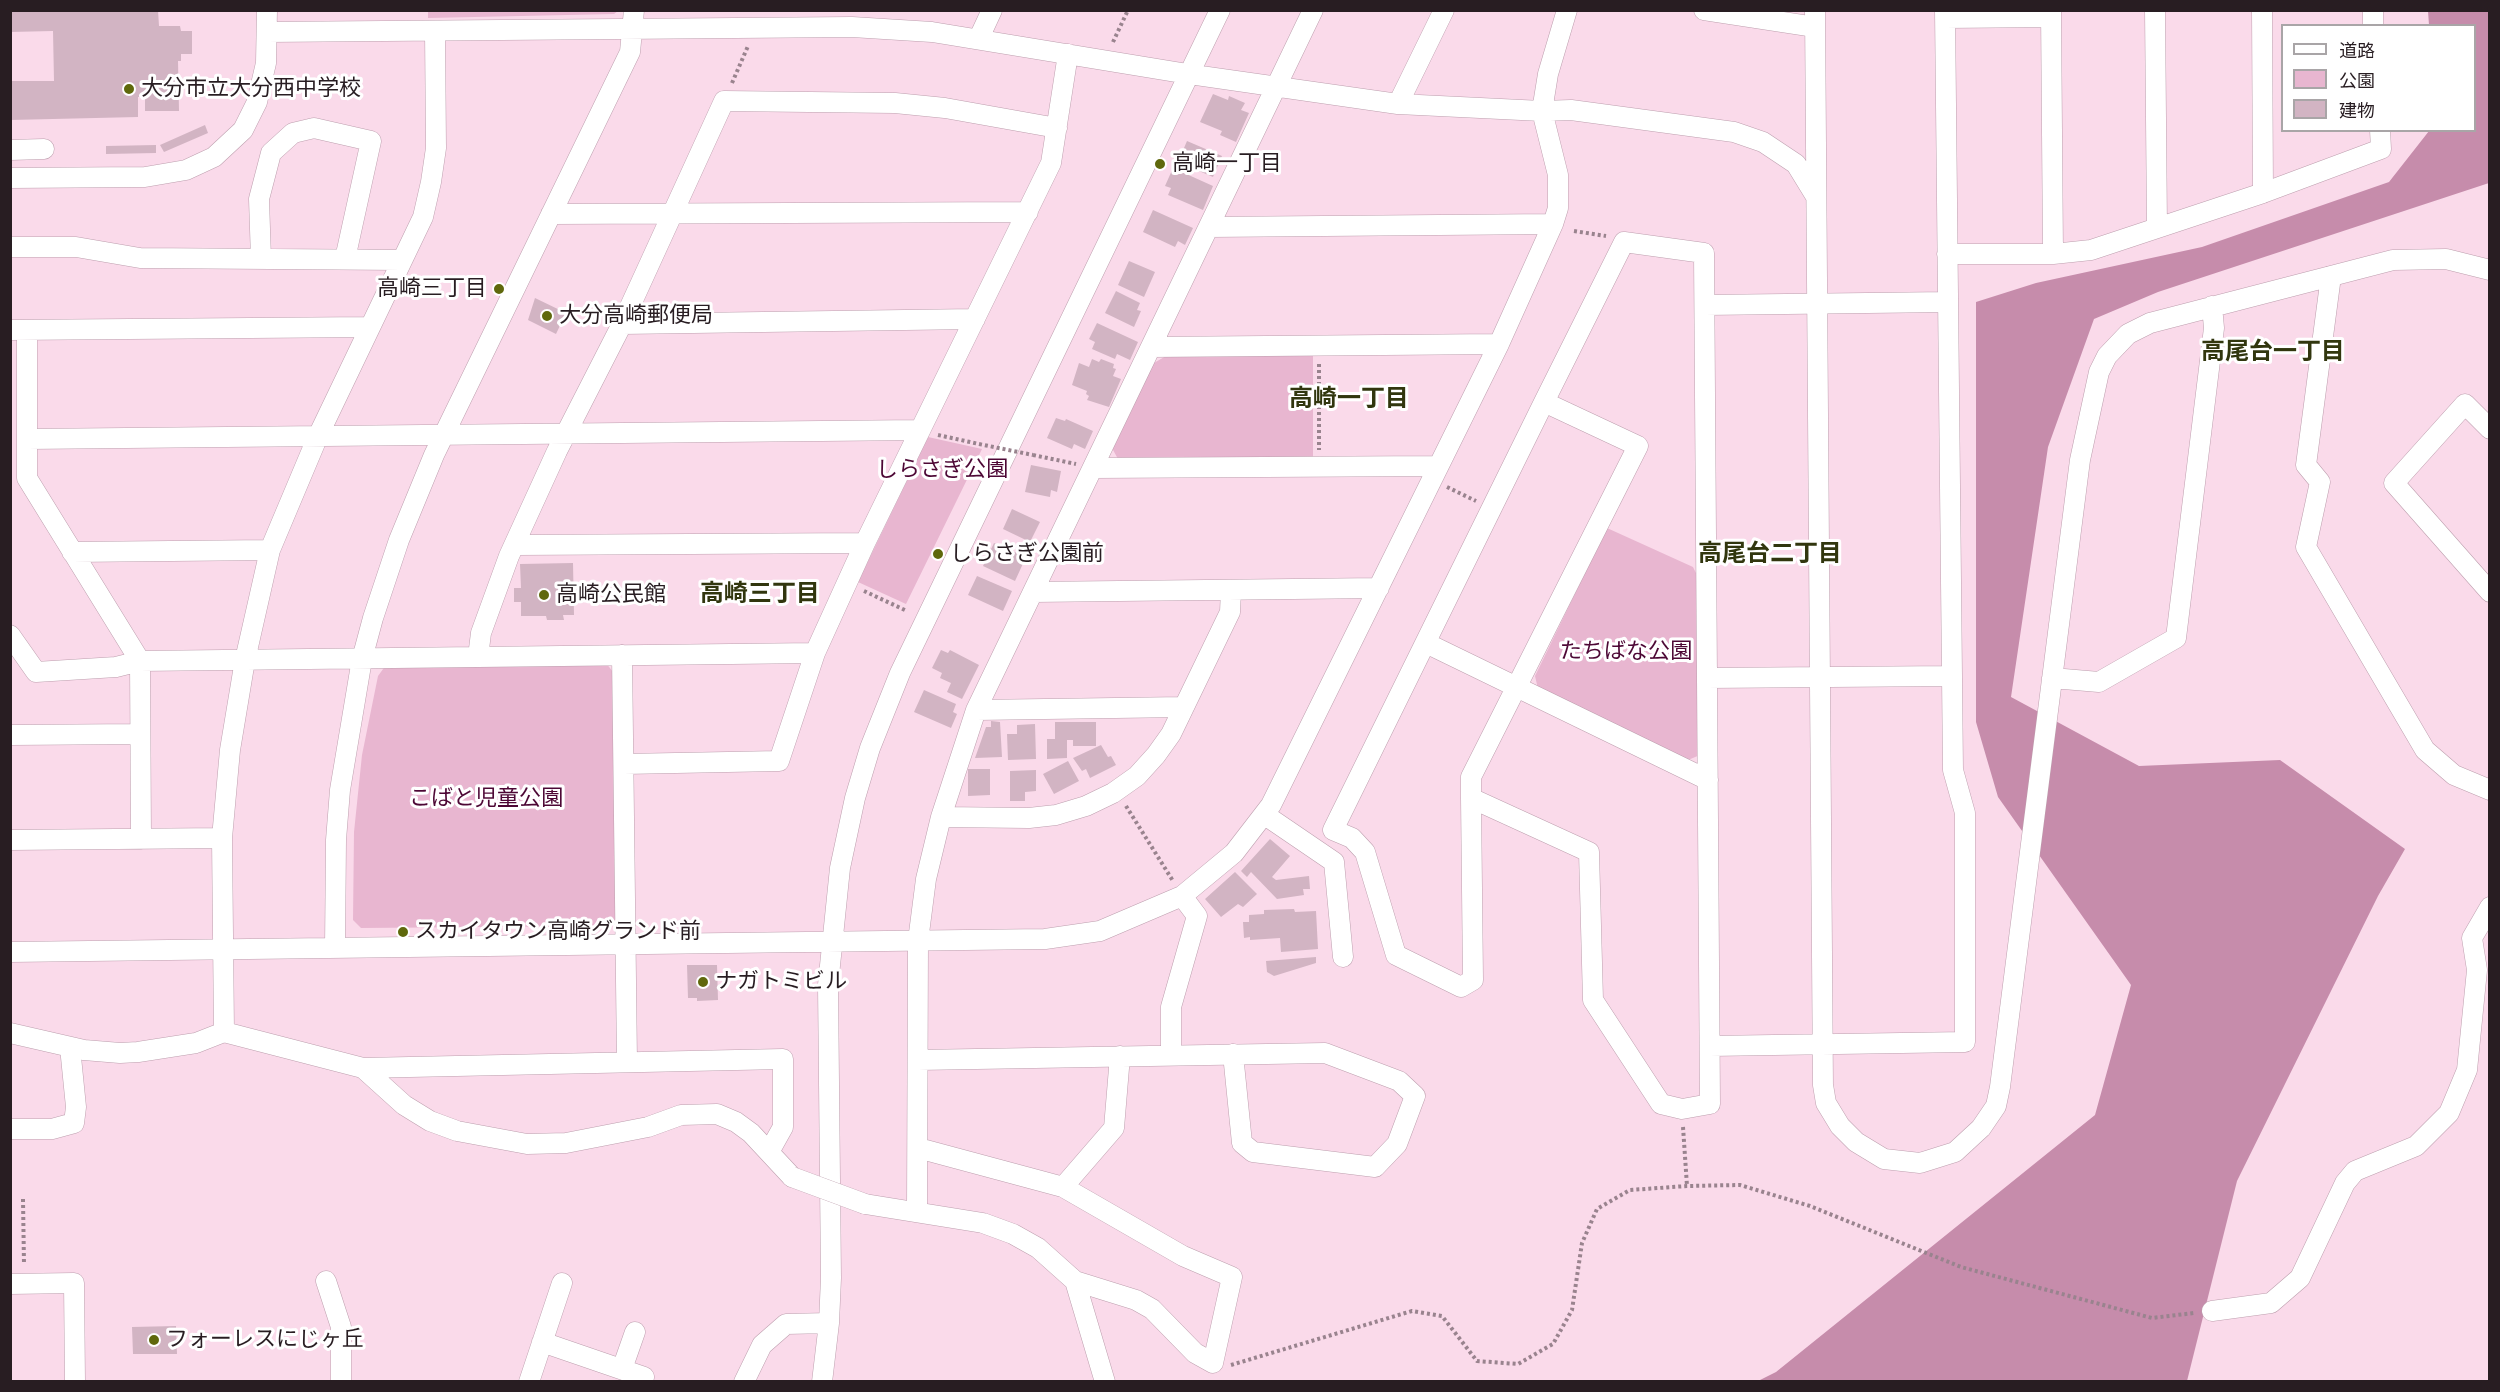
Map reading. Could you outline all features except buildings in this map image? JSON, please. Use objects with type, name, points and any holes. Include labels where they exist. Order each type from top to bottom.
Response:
[{"type":"street","points":[[10,178],[145,177],[186,170],[203,164],[233,142],[250,117],[262,88],[267,10]]},
{"type":"street","points":[[979,38],[992,10]]},
{"type":"street","points":[[822,1382],[829,1323],[831,1278],[828,985],[830,942],[840,868],[855,798],[882,714],[1220,10]]},
{"type":"street","points":[[917,1212],[918,941],[926,879],[941,817],[976,710],[1313,10]]},
{"type":"street","points":[[1398,104],[1444,10]]},
{"type":"street","points":[[10,952],[1046,939],[1077,936],[1118,925],[1182,896],[1234,853],[1265,815],[1498,344],[1553,224],[1558,208],[1558,175],[1542,111],[1548,74],[1567,10]]},
{"type":"street","points":[[1704,10],[1815,19],[1823,1085],[1826,1103],[1832,1116],[1856,1142],[1884,1159],[1920,1163],[1955,1152],[1970,1140],[1990,1116],[1995,1106],[2000,1087],[2080,460],[2099,372],[2107,356],[2128,334],[2150,323],[2393,260],[2446,259],[2490,270]]},
{"type":"street","points":[[2155,10],[2157,228]]},
{"type":"street","points":[[2262,10],[2263,193]]},
{"type":"street","points":[[1710,1046],[1965,1042],[1965,813],[1953,770],[1945,14],[2051,14],[2053,254]]},
{"type":"street","points":[[267,32],[435,31],[634,20],[932,32],[1188,74],[1398,104],[1542,111],[1571,110],[1734,132],[1763,142],[1796,164],[1816,196]]},
{"type":"street","points":[[335,948],[336,840],[340,790],[362,659],[372,618],[399,540],[443,435],[630,52],[634,20]]},
{"type":"street","points":[[224,1032],[222,838],[230,750],[245,660],[270,550],[318,436],[423,217],[434,167],[435,31]]},
{"type":"street","points":[[624,764],[779,761],[815,653],[865,543],[1051,163],[1068,54]]},
{"type":"street","points":[[478,657],[481,633],[515,544],[566,434],[622,324],[724,101],[895,103],[945,108],[1056,128]]},
{"type":"street","points":[[261,259],[259,199],[271,153],[293,133],[314,128],[371,141],[345,259]]},
{"type":"street","points":[[1947,254],[2053,254],[2091,250],[2263,193],[2381,149],[2380,132]]},
{"type":"street","points":[[10,150],[44,149]]},
{"type":"street","points":[[551,214],[1028,212]]},
{"type":"street","points":[[1209,227],[1553,224]]},
{"type":"street","points":[[1471,798],[1589,852],[1593,1000],[1661,1104],[1682,1109],[1710,1104],[1704,253],[1624,242],[1544,402],[1334,830],[1352,838],[1365,852],[1396,955],[1461,987],[1473,980],[1471,798],[1471,777],[1638,446],[1544,402]]},
{"type":"street","points":[[10,247],[76,247],[140,258],[402,260]]},
{"type":"street","points":[[2331,276],[2306,465],[2320,482],[2306,547],[2425,750],[2454,775],[2490,790]]},
{"type":"street","points":[[1705,305],[1948,302]]},
{"type":"street","points":[[2052,678],[2099,682],[2176,638],[2214,328],[2212,306]]},
{"type":"street","points":[[622,324],[975,319]]},
{"type":"street","points":[[141,839],[140,661],[27,478],[27,439],[19,330],[370,327]]},
{"type":"street","points":[[1151,347],[1498,344]]},
{"type":"street","points":[[2490,429],[2464,404],[2394,483],[2490,592]]},
{"type":"street","points":[[27,439],[920,430]]},
{"type":"street","points":[[1093,468],[1437,466]]},
{"type":"street","points":[[515,544],[865,543]]},
{"type":"street","points":[[72,552],[270,550]]},
{"type":"street","points":[[1033,592],[1379,588]]},
{"type":"street","points":[[941,817],[1029,818],[1056,814],[1086,806],[1137,776],[1171,734],[1230,612],[1232,590]]},
{"type":"street","points":[[10,634],[36,672],[116,667],[140,661],[815,653]]},
{"type":"street","points":[[1426,643],[1708,780]]},
{"type":"street","points":[[622,656],[627,1062]]},
{"type":"street","points":[[1707,678],[1952,676]]},
{"type":"street","points":[[976,710],[1184,707]]},
{"type":"street","points":[[10,735],[140,734]]},
{"type":"street","points":[[1265,815],[1334,862],[1343,957]]},
{"type":"street","points":[[10,840],[222,838]]},
{"type":"street","points":[[1171,1056],[1171,1007],[1197,916],[1182,896]]},
{"type":"street","points":[[2212,1311],[2271,1303],[2300,1278],[2345,1183],[2355,1171],[2416,1146],[2449,1113],[2467,1070],[2483,971],[2472,938],[2490,907]]},
{"type":"street","points":[[10,1033],[101,1052],[138,1052],[196,1042],[224,1032],[363,1068],[783,1059],[783,1128],[769,1152]]},
{"type":"street","points":[[10,1129],[52,1128],[74,1123],[76,1107],[70,1047]]},
{"type":"street","points":[[918,1060],[1233,1054],[1325,1053],[1399,1081],[1415,1096],[1396,1144],[1375,1167],[1253,1152],[1242,1143],[1233,1054]]},
{"type":"street","points":[[1063,1186],[1114,1128],[1120,1056]]},
{"type":"street","points":[[363,1068],[417,1114],[429,1121],[457,1131],[527,1144],[547,1145],[648,1127],[681,1115],[717,1114],[736,1122],[751,1133],[792,1177],[865,1204],[983,1223],[1007,1231],[1038,1248],[1075,1281],[1136,1300],[1152,1309],[1195,1353],[1213,1363],[1232,1277],[1183,1256],[1063,1186],[918,1148]]},
{"type":"street","points":[[326,1281],[341,1327],[341,1382]]},
{"type":"street","points":[[1075,1281],[1105,1382]]},
{"type":"street","points":[[18,1284],[74,1283],[75,1382]]},
{"type":"street","points":[[529,1382],[562,1283]]},
{"type":"street","points":[[744,1382],[762,1345],[786,1324],[829,1323]]},
{"type":"street","points":[[622,1369],[635,1332]]},
{"type":"street","points":[[542,1342],[644,1377]]},
{"type":"path","points":[[1112,45],[1128,10]]},
{"type":"path","points":[[724,101],[750,42]]},
{"type":"path","points":[[1574,231],[1606,236]]},
{"type":"path","points":[[1319,346],[1319,467]]},
{"type":"path","points":[[920,430],[1093,468]]},
{"type":"path","points":[[1444,485],[1492,508]]},
{"type":"path","points":[[847,583],[907,611]]},
{"type":"path","points":[[1116,790],[1182,896]]},
{"type":"path","points":[[1682,1109],[1687,1186]]},
{"type":"path","points":[[1213,1363],[1228,1366],[1412,1311],[1442,1316],[1477,1361],[1518,1364],[1553,1344],[1572,1310],[1582,1243],[1598,1209],[1630,1190],[1687,1186],[1740,1185],[1810,1206],[1961,1267],[2152,1318],[2212,1311]]},
{"type":"path","points":[[18,1284],[22,1199]]},
{"type":"green space","points":[[428,10],[618,11],[614,14],[428,18]]},
{"type":"green space","points":[[1313,355],[1313,458],[1118,459],[1112,448],[1154,363],[1166,356]]},
{"type":"green space","name":"しらさぎ公園","points":[[928,437],[982,449],[906,604],[858,582]]},
{"type":"green space","name":"たちばな公園","points":[[1607,528],[1693,567],[1696,573],[1700,755],[1688,760],[1538,689],[1535,676]]},
{"type":"green space","name":"こばと児童公園","points":[[606,663],[613,672],[617,918],[608,926],[361,928],[353,920],[354,832],[362,755],[378,676],[386,665]]},
{"type":"shaded area","points":[[2428,11],[2489,11],[2489,183],[2158,292],[2094,319],[2048,447],[2011,697],[2139,766],[2280,760],[2405,849],[2378,896],[2237,1181],[2187,1381],[1756,1382],[1776,1372],[2095,1115],[2131,985],[1998,797],[1976,722],[1976,302],[2036,283],[2202,247],[2389,182],[2428,132],[2476,132],[2476,24],[2429,24]]},
{"type":"place","name":"大分市立大分西中学校","points":[[129,89]]},
{"type":"place","name":"高崎一丁目","points":[[1160,164]]},
{"type":"place","name":"高崎三丁目","points":[[499,289]]},
{"type":"place","name":"大分高崎郵便局","points":[[547,316]]},
{"type":"place","name":"しらさぎ公園前","points":[[938,554]]},
{"type":"place","name":"高崎公民館","points":[[544,595]]},
{"type":"place","name":"スカイタウン高崎グランド前","points":[[403,932]]},
{"type":"place","name":"ナガトミビル","points":[[703,982]]},
{"type":"place","name":"フォーレスにじヶ丘","points":[[154,1340]]},
{"type":"district","name":"高尾台一丁目","points":[[2273,353]]},
{"type":"district","name":"高崎一丁目","points":[[1349,400]]},
{"type":"district","name":"高尾台二丁目","points":[[1770,555]]},
{"type":"district","name":"高崎三丁目","points":[[760,595]]}]
